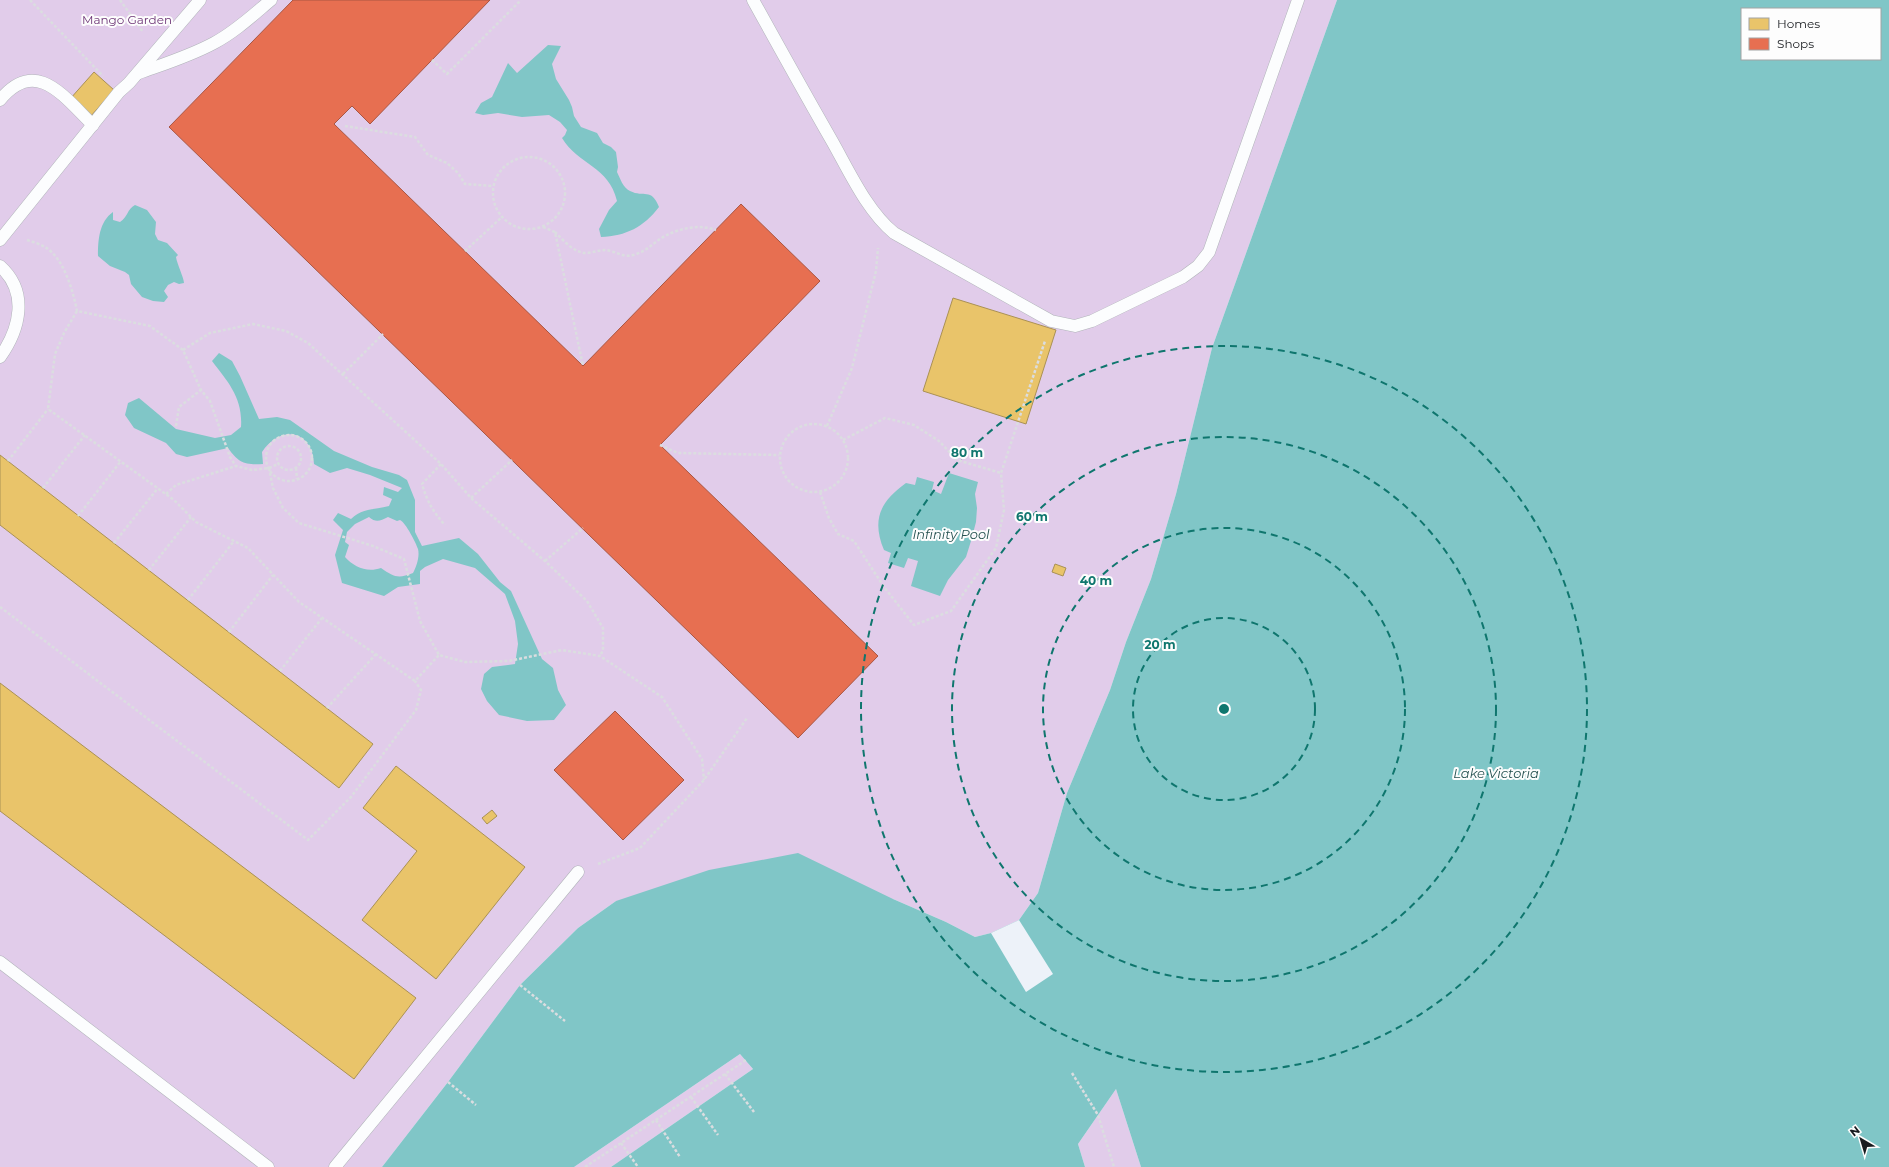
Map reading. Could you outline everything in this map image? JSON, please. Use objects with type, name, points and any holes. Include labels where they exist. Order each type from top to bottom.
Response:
[{"type":"lane","points":[[119,92],[124,78],[190,0]]},
{"type":"lane","points":[[4,236],[119,92],[137,74],[200,0]]},
{"type":"lane","points":[[137,74],[195,53],[215,43],[271,0]]},
{"type":"lane","points":[[753,0],[851,175],[880,219],[894,234],[1051,321],[1074,326],[1092,321],[1183,277],[1198,266],[1209,252],[1298,0]]},
{"type":"lane","points":[[0,100],[15,86],[23,82],[35,80],[48,83],[93,125]]},
{"type":"lane","points":[[0,266],[15,288],[19,307],[17,326],[10,343],[0,357]]},
{"type":"lane","points":[[335,1167],[578,872]]},
{"type":"lane","points":[[0,962],[268,1167]]},
{"type":"path","points":[[30,0],[119,92]]},
{"type":"path","points":[[120,0],[152,45]]},
{"type":"path","points":[[432,60],[447,74],[521,0]]},
{"type":"path","points":[[344,126],[415,137],[428,155],[447,163],[458,173],[465,184],[494,186]]},
{"type":"path","points":[[542,227],[557,216],[565,201],[564,186],[561,175],[556,168],[541,158],[524,157],[516,159],[501,170],[494,186],[494,203],[502,218],[517,228],[525,229],[542,227],[555,232],[571,248],[584,253],[606,250],[632,256],[649,248],[665,236],[684,228],[707,227],[716,230]]},
{"type":"path","points":[[465,251],[502,218]]},
{"type":"path","points":[[827,426],[852,368],[876,271],[880,219]]},
{"type":"path","points":[[555,232],[583,366]]},
{"type":"path","points":[[4,236],[46,248],[64,268],[74,292],[77,311],[64,333],[55,354],[48,408],[8,461]]},
{"type":"path","points":[[77,311],[150,326],[183,350],[201,390],[210,401],[230,457],[236,466]]},
{"type":"path","points":[[183,350],[210,333],[253,324],[286,331],[308,342],[441,464],[470,498],[545,561],[587,601],[602,628],[603,650],[600,656]]},
{"type":"path","points":[[343,374],[383,334]]},
{"type":"path","points":[[820,492],[829,518],[838,534],[854,541],[884,587],[914,625],[951,611],[996,548],[1004,510],[1002,473],[1047,335]]},
{"type":"path","points":[[176,426],[179,407],[201,390]]},
{"type":"path","points":[[0,607],[308,840],[352,797],[416,710],[421,690],[415,681],[299,602],[248,548],[196,522],[166,494],[48,408]]},
{"type":"path","points":[[843,440],[885,418],[914,425],[939,441],[957,460],[1002,473]]},
{"type":"path","points":[[814,423],[827,426],[843,440],[848,450],[848,461],[845,472],[839,481],[830,488],[820,492],[807,492],[796,487],[786,479],[780,468],[779,455],[782,443],[790,432],[801,426],[814,423]]},
{"type":"path","points":[[43,488],[85,435]]},
{"type":"path","points":[[269,468],[276,477],[286,480],[297,479],[306,473],[311,463],[311,452],[306,442],[297,436],[286,435],[276,439],[268,447],[266,458],[273,488],[283,508],[299,523],[391,553],[404,559],[420,621],[439,655],[465,662],[514,660],[562,650],[600,656],[662,697],[702,759],[704,780]]},
{"type":"path","points":[[660,445],[678,453],[779,455]]},
{"type":"path","points":[[278,464],[277,456],[282,448],[293,447],[301,456],[296,468],[297,479]]},
{"type":"path","points":[[470,498],[512,460]]},
{"type":"path","points":[[78,516],[120,461]]},
{"type":"path","points":[[166,494],[176,485],[236,466],[252,470],[269,468],[278,464]]},
{"type":"path","points":[[278,464],[288,470],[296,468]]},
{"type":"path","points":[[441,464],[422,484],[426,501],[445,525]]},
{"type":"path","points":[[114,544],[158,488]]},
{"type":"path","points":[[149,570],[190,517]]},
{"type":"path","points":[[545,561],[582,528]]},
{"type":"path","points":[[188,600],[234,541]]},
{"type":"path","points":[[229,632],[273,575]]},
{"type":"path","points":[[280,671],[322,618]]},
{"type":"path","points":[[327,708],[376,654]]},
{"type":"path","points":[[415,681],[439,655]]},
{"type":"path","points":[[578,872],[640,848],[704,780],[747,718]]},
{"type":"path","points":[[520,985],[565,1021]]},
{"type":"path","points":[[586,1167],[746,1060]]},
{"type":"path","points":[[1072,1073],[1098,1115],[1114,1167]]},
{"type":"path","points":[[725,1074],[754,1112]]},
{"type":"path","points":[[448,1082],[476,1105]]},
{"type":"path","points":[[691,1098],[718,1135]]},
{"type":"path","points":[[656,1120],[680,1157]]},
{"type":"path","points":[[621,1144],[638,1167]]},
{"type":"green space","name":"Mango Garden","points":[[0,0],[1337,0],[1212,348],[1176,494],[1151,579],[1126,642],[1110,690],[1067,793],[1038,893],[1019,920],[991,933],[975,937],[946,922],[893,899],[616,901],[578,928],[520,985],[448,1082],[382,1167],[0,1167]]},
{"type":"green space","points":[[740,1054],[753,1069],[611,1167],[574,1167]]},
{"type":"green space","points":[[1116,1089],[1141,1167],[1085,1167],[1078,1144]]},
{"type":"water","name":"Lake Victoria","points":[[1337,0],[1889,0],[1889,1167],[1141,1167],[1116,1089],[1078,1144],[1085,1167],[611,1167],[753,1069],[740,1054],[574,1167],[382,1167],[448,1082],[520,985],[578,928],[616,901],[709,870],[798,853],[975,937],[991,933],[1019,920],[1038,893],[1067,793],[1110,690],[1126,642],[1151,579],[1176,494],[1212,348]]},
{"type":"water","points":[[548,45],[561,46],[552,64],[556,79],[569,100],[574,116],[581,127],[597,133],[603,143],[611,147],[616,152],[618,167],[617,172],[625,188],[635,193],[650,195],[659,207],[647,220],[634,229],[618,235],[601,237],[599,229],[609,210],[617,201],[613,189],[600,173],[569,147],[562,138],[567,130],[560,122],[549,115],[522,117],[498,113],[483,115],[475,113],[481,103],[492,97],[508,63],[517,73]]},
{"type":"water","points":[[135,205],[147,210],[156,222],[155,234],[158,240],[167,243],[178,255],[176,257],[184,283],[179,284],[174,282],[168,285],[164,291],[168,297],[164,302],[153,301],[142,297],[131,284],[129,275],[110,266],[98,256],[100,232],[108,216],[113,212],[113,220],[120,222]]},
{"type":"water","points":[[219,353],[232,361],[259,419],[277,417],[290,420],[334,451],[372,467],[399,475],[407,480],[415,500],[415,532],[422,546],[459,538],[478,554],[500,582],[511,591],[542,659],[553,668],[558,690],[566,705],[554,720],[527,721],[499,715],[487,701],[481,689],[484,674],[492,667],[515,664],[518,644],[515,621],[505,594],[475,568],[443,559],[425,567],[420,571],[420,584],[398,587],[384,596],[342,583],[335,555],[343,530],[333,520],[338,513],[351,519],[355,515],[364,511],[389,506],[392,499],[383,495],[384,487],[398,492],[402,488],[370,475],[347,468],[330,473],[314,464],[312,452],[308,444],[301,438],[294,435],[286,435],[269,443],[262,452],[263,464],[251,464],[239,460],[228,448],[187,457],[176,454],[166,443],[134,428],[125,415],[128,403],[139,398],[176,429],[215,438],[231,435],[241,427],[240,407],[237,399],[229,383],[212,361]],"holes":[[[369,517],[378,521],[388,517],[397,521],[400,520],[405,525],[418,549],[418,559],[413,573],[404,576],[396,576],[381,568],[371,570],[361,568],[352,564],[345,557],[349,545],[345,542],[347,532],[355,524]]]},
{"type":"water","name":"Infinity Pool","points":[[949,473],[978,482],[975,494],[977,508],[976,522],[966,557],[948,580],[940,596],[911,586],[918,561],[908,558],[904,568],[888,563],[891,553],[884,550],[878,529],[881,512],[890,497],[897,490],[906,483],[915,485],[917,477],[934,482],[932,490],[941,494]]},
{"type":"pier","points":[[1019,920],[1053,974],[1026,992],[991,933]]},
{"type":"building: Homes","points":[[94,72],[114,90],[90,117],[70,99]]},
{"type":"building: Homes","points":[[953,298],[1056,330],[1026,424],[923,391]]},
{"type":"building: Homes","points":[[0,455],[373,744],[339,788],[0,525]]},
{"type":"building: Homes","points":[[1055,564],[1066,568],[1063,576],[1052,572]]},
{"type":"building: Homes","points":[[0,683],[416,998],[354,1079],[0,811]]},
{"type":"building: Homes","points":[[396,766],[525,867],[436,979],[362,920],[417,851],[363,808]]},
{"type":"building: Homes","points":[[492,810],[497,816],[487,824],[482,818]]},
{"type":"building: Shops","points":[[293,0],[490,0],[370,124],[352,106],[334,124],[583,366],[741,204],[820,281],[660,445],[878,656],[798,738],[169,127]]},
{"type":"building: Shops","points":[[615,711],[684,780],[623,840],[554,770]]}]
